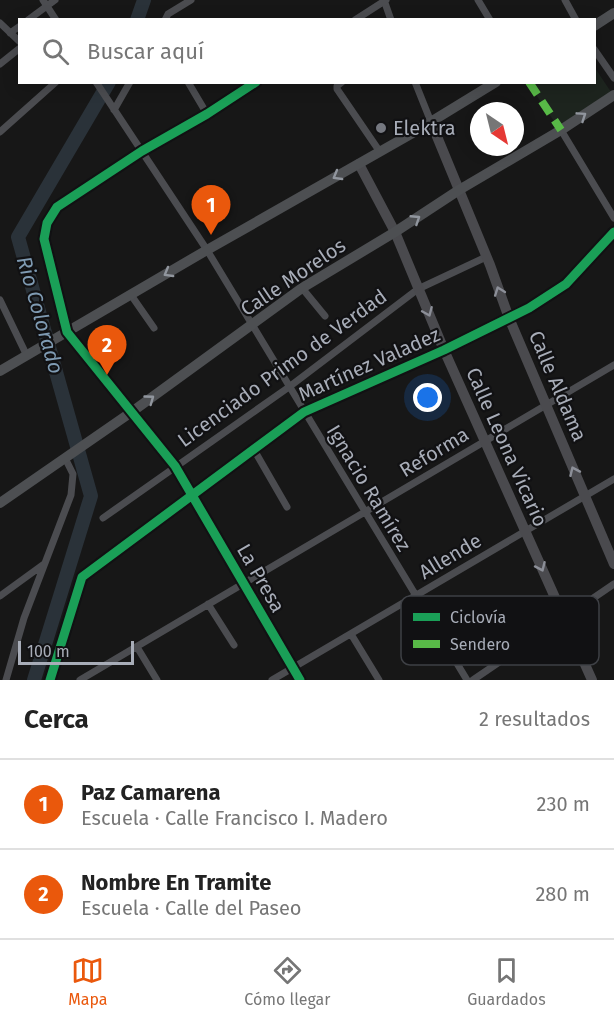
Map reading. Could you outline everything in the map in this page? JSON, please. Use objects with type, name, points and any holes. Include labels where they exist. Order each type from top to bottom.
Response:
[{"type":"main road","points":[[596,25],[614,13]]},
{"type":"main road","points":[[0,371],[380,152],[493,84]]},
{"type":"main road","name":"Calle Morelos","points":[[0,503],[133,411],[302,288],[459,190],[561,130],[614,95]]},
{"type":"main road","name":"Calle Aldama","points":[[430,122],[545,405],[614,564]]},
{"type":"main road","name":"Calle Leona Vicario","points":[[359,164],[395,232],[444,350],[554,596]]},
{"type":"main road","name":"Calle Leona Vicario","points":[[585,665],[592,680]]},
{"type":"street","points":[[30,18],[45,3],[55,0]]},
{"type":"street","points":[[166,18],[168,14],[191,0]]},
{"type":"street","points":[[358,18],[385,0],[391,18]]},
{"type":"street","points":[[478,0],[489,18]]},
{"type":"street","points":[[565,0],[575,18]]},
{"type":"street","points":[[45,3],[55,18]]},
{"type":"street","points":[[0,23],[18,40]]},
{"type":"street","points":[[10,33],[18,27]]},
{"type":"street","points":[[0,64],[18,50]]},
{"type":"street","points":[[596,52],[614,78]]},
{"type":"street","points":[[0,132],[54,84]]},
{"type":"street","name":"Ignacio Ramírez","points":[[97,84],[207,250],[416,596]]},
{"type":"street","points":[[114,110],[129,84]]},
{"type":"street","points":[[189,84],[207,114]]},
{"type":"street","points":[[67,332],[44,239],[47,223],[57,207],[142,151],[207,114],[253,84]]},
{"type":"street","points":[[340,84],[337,89],[380,152]]},
{"type":"street","points":[[417,84],[430,122]]},
{"type":"street","points":[[561,130],[614,218]]},
{"type":"street","name":"Martínez Valadez","points":[[50,680],[82,577],[304,412],[444,350],[509,318],[566,284],[614,232]]},
{"type":"street","name":"Licenciado Primo de Verdad","points":[[103,518],[289,387],[418,289],[486,257]]},
{"type":"street","points":[[302,288],[325,316]]},
{"type":"street","points":[[130,295],[154,328]]},
{"type":"street","points":[[0,300],[29,355]]},
{"type":"street","name":"La Presa","points":[[67,332],[133,411],[175,466],[300,680]]},
{"type":"street","name":"Reforma","points":[[80,680],[614,364]]},
{"type":"street","points":[[253,448],[287,507]]},
{"type":"street","points":[[6,680],[24,618],[70,495],[73,474],[69,455]]},
{"type":"street","name":"Allende","points":[[416,596],[614,479]]},
{"type":"street","points":[[0,596],[44,564]]},
{"type":"street","points":[[596,596],[614,584]]},
{"type":"street","points":[[208,604],[234,645]]},
{"type":"street","name":"Allende","points":[[272,680],[401,605]]},
{"type":"street","points":[[351,634],[379,680]]},
{"type":"street","points":[[137,647],[157,680]]},
{"type":"street","name":"Ignacio Ramírez","points":[[457,665],[466,680]]},
{"type":"street","points":[[473,680],[495,665]]},
{"type":"shaded area","points":[[596,70],[611,92],[558,127],[529,84],[596,84]]},
{"type":"waterway","name":"Rio Colorado","points":[[138,18],[144,0]]},
{"type":"waterway","name":"Rio Colorado","points":[[34,680],[91,496],[18,237],[108,84]]},
{"type":"marked path","points":[[530,84],[561,130]]},
{"type":"cycle path","points":[[253,84],[207,114],[142,151],[57,207],[47,223],[44,239],[67,332],[175,466],[300,680]]},
{"type":"cycle path","points":[[50,680],[82,577],[304,412],[444,350],[529,308],[566,284],[614,232]]},
{"type":"place","name":"Elektra","points":[[381,128]]},
{"type":"place","name":"Paz Camarena","points":[[211,235]]},
{"type":"place","name":"Nombre En Tramite","points":[[107,375]]}]
